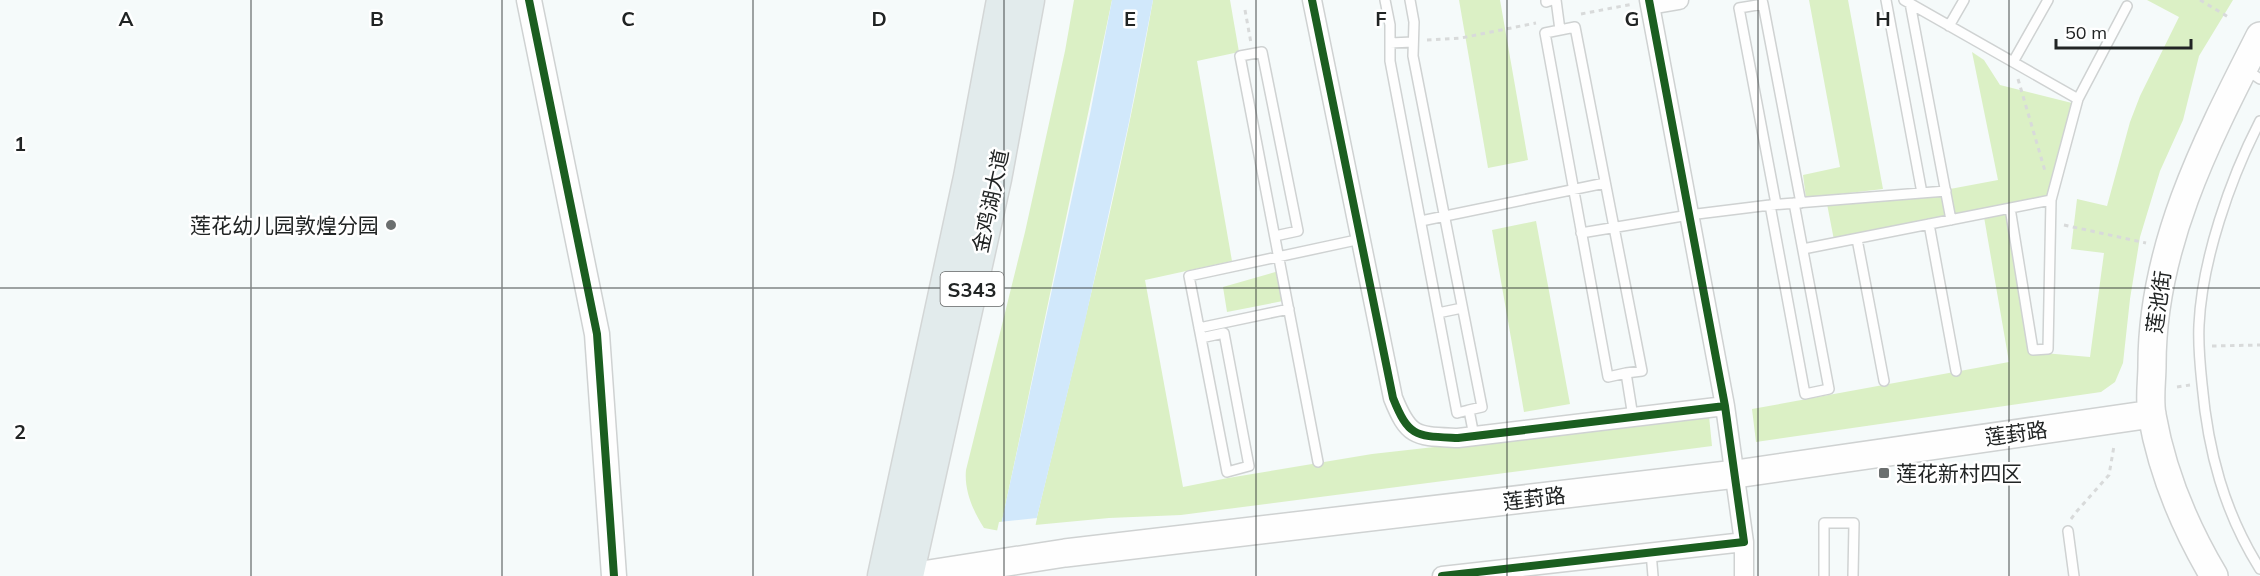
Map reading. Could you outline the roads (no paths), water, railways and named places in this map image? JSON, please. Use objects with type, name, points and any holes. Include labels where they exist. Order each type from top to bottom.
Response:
[{"type":"main road","name":"金鸡湖大道","points":[[882,576],[969,177],[1002,0]]},
{"type":"main road","name":"金鸡湖大道","points":[[908,576],[996,179],[1029,0]]},
{"type":"main road","name":"莲池街","points":[[2214,576],[2200,552],[2172,491],[2152,414],[2152,349],[2161,271],[2176,218],[2200,156],[2252,74],[2260,36]]},
{"type":"main road","name":"莲葑路","points":[[916,576],[1065,553],[1736,474],[2152,414]]},
{"type":"street","points":[[529,0],[597,334],[614,576]]},
{"type":"street","points":[[1312,0],[1393,398],[1403,422],[1413,432],[1430,437],[1474,436],[1725,406]]},
{"type":"street","points":[[1679,0],[1650,2],[1725,406],[1744,542],[1744,576]]},
{"type":"street","points":[[1442,576],[1506,572],[1744,542]]},
{"type":"lane","points":[[1385,0],[1390,25],[1390,61],[1457,413],[1482,407],[1413,56],[1414,22],[1410,0]]},
{"type":"lane","points":[[1546,0],[1546,2],[1554,0],[1560,30]]},
{"type":"lane","points":[[1886,0],[1922,193]]},
{"type":"lane","points":[[1949,26],[1964,0]]},
{"type":"lane","points":[[2013,62],[2048,0]]},
{"type":"lane","points":[[1763,2],[1803,249],[1829,389],[1805,394],[1739,8],[1763,2]]},
{"type":"lane","points":[[1907,2],[2078,99]]},
{"type":"lane","points":[[1907,2],[1951,220]]},
{"type":"lane","points":[[2010,208],[2033,350],[2048,349],[2052,198],[2078,99],[2127,6]]},
{"type":"lane","points":[[1575,27],[1642,371],[1608,377],[1545,33],[1560,30],[1575,27]]},
{"type":"lane","points":[[1390,43],[1413,42]]},
{"type":"lane","points":[[1275,236],[1298,231],[1262,52],[1240,56],[1318,462]]},
{"type":"lane","points":[[2260,121],[2234,175],[2215,239],[2202,298],[2199,324],[2205,419],[2211,452],[2220,483],[2246,546],[2260,569]]},
{"type":"lane","points":[[1421,221],[1605,183]]},
{"type":"lane","points":[[1581,233],[1773,204],[1946,191]]},
{"type":"lane","points":[[1803,249],[2052,198]]},
{"type":"lane","points":[[1929,224],[1956,371]]},
{"type":"lane","points":[[1200,333],[1224,333],[1249,466],[1227,472],[1200,333],[1189,276],[1361,239]]},
{"type":"lane","points":[[1857,239],[1884,381]]},
{"type":"lane","points":[[1438,313],[1462,308]]},
{"type":"lane","points":[[1200,333],[1289,309]]},
{"type":"lane","points":[[1626,374],[1633,417]]},
{"type":"lane","points":[[1469,410],[1474,436]]},
{"type":"lane","points":[[1824,576],[1824,523],[1854,523],[1853,576]]},
{"type":"lane","points":[[2068,531],[2074,576]]},
{"type":"lane","points":[[1651,552],[1653,576]]},
{"type":"water","points":[[1112,0],[1153,0],[1129,122],[1085,321],[1035,525],[990,576],[1090,114]]},
{"type":"place","name":"莲花幼儿园敦煌分园","points":[[391,225]]},
{"type":"place","name":"莲花新村四区","points":[[1884,473]]}]
